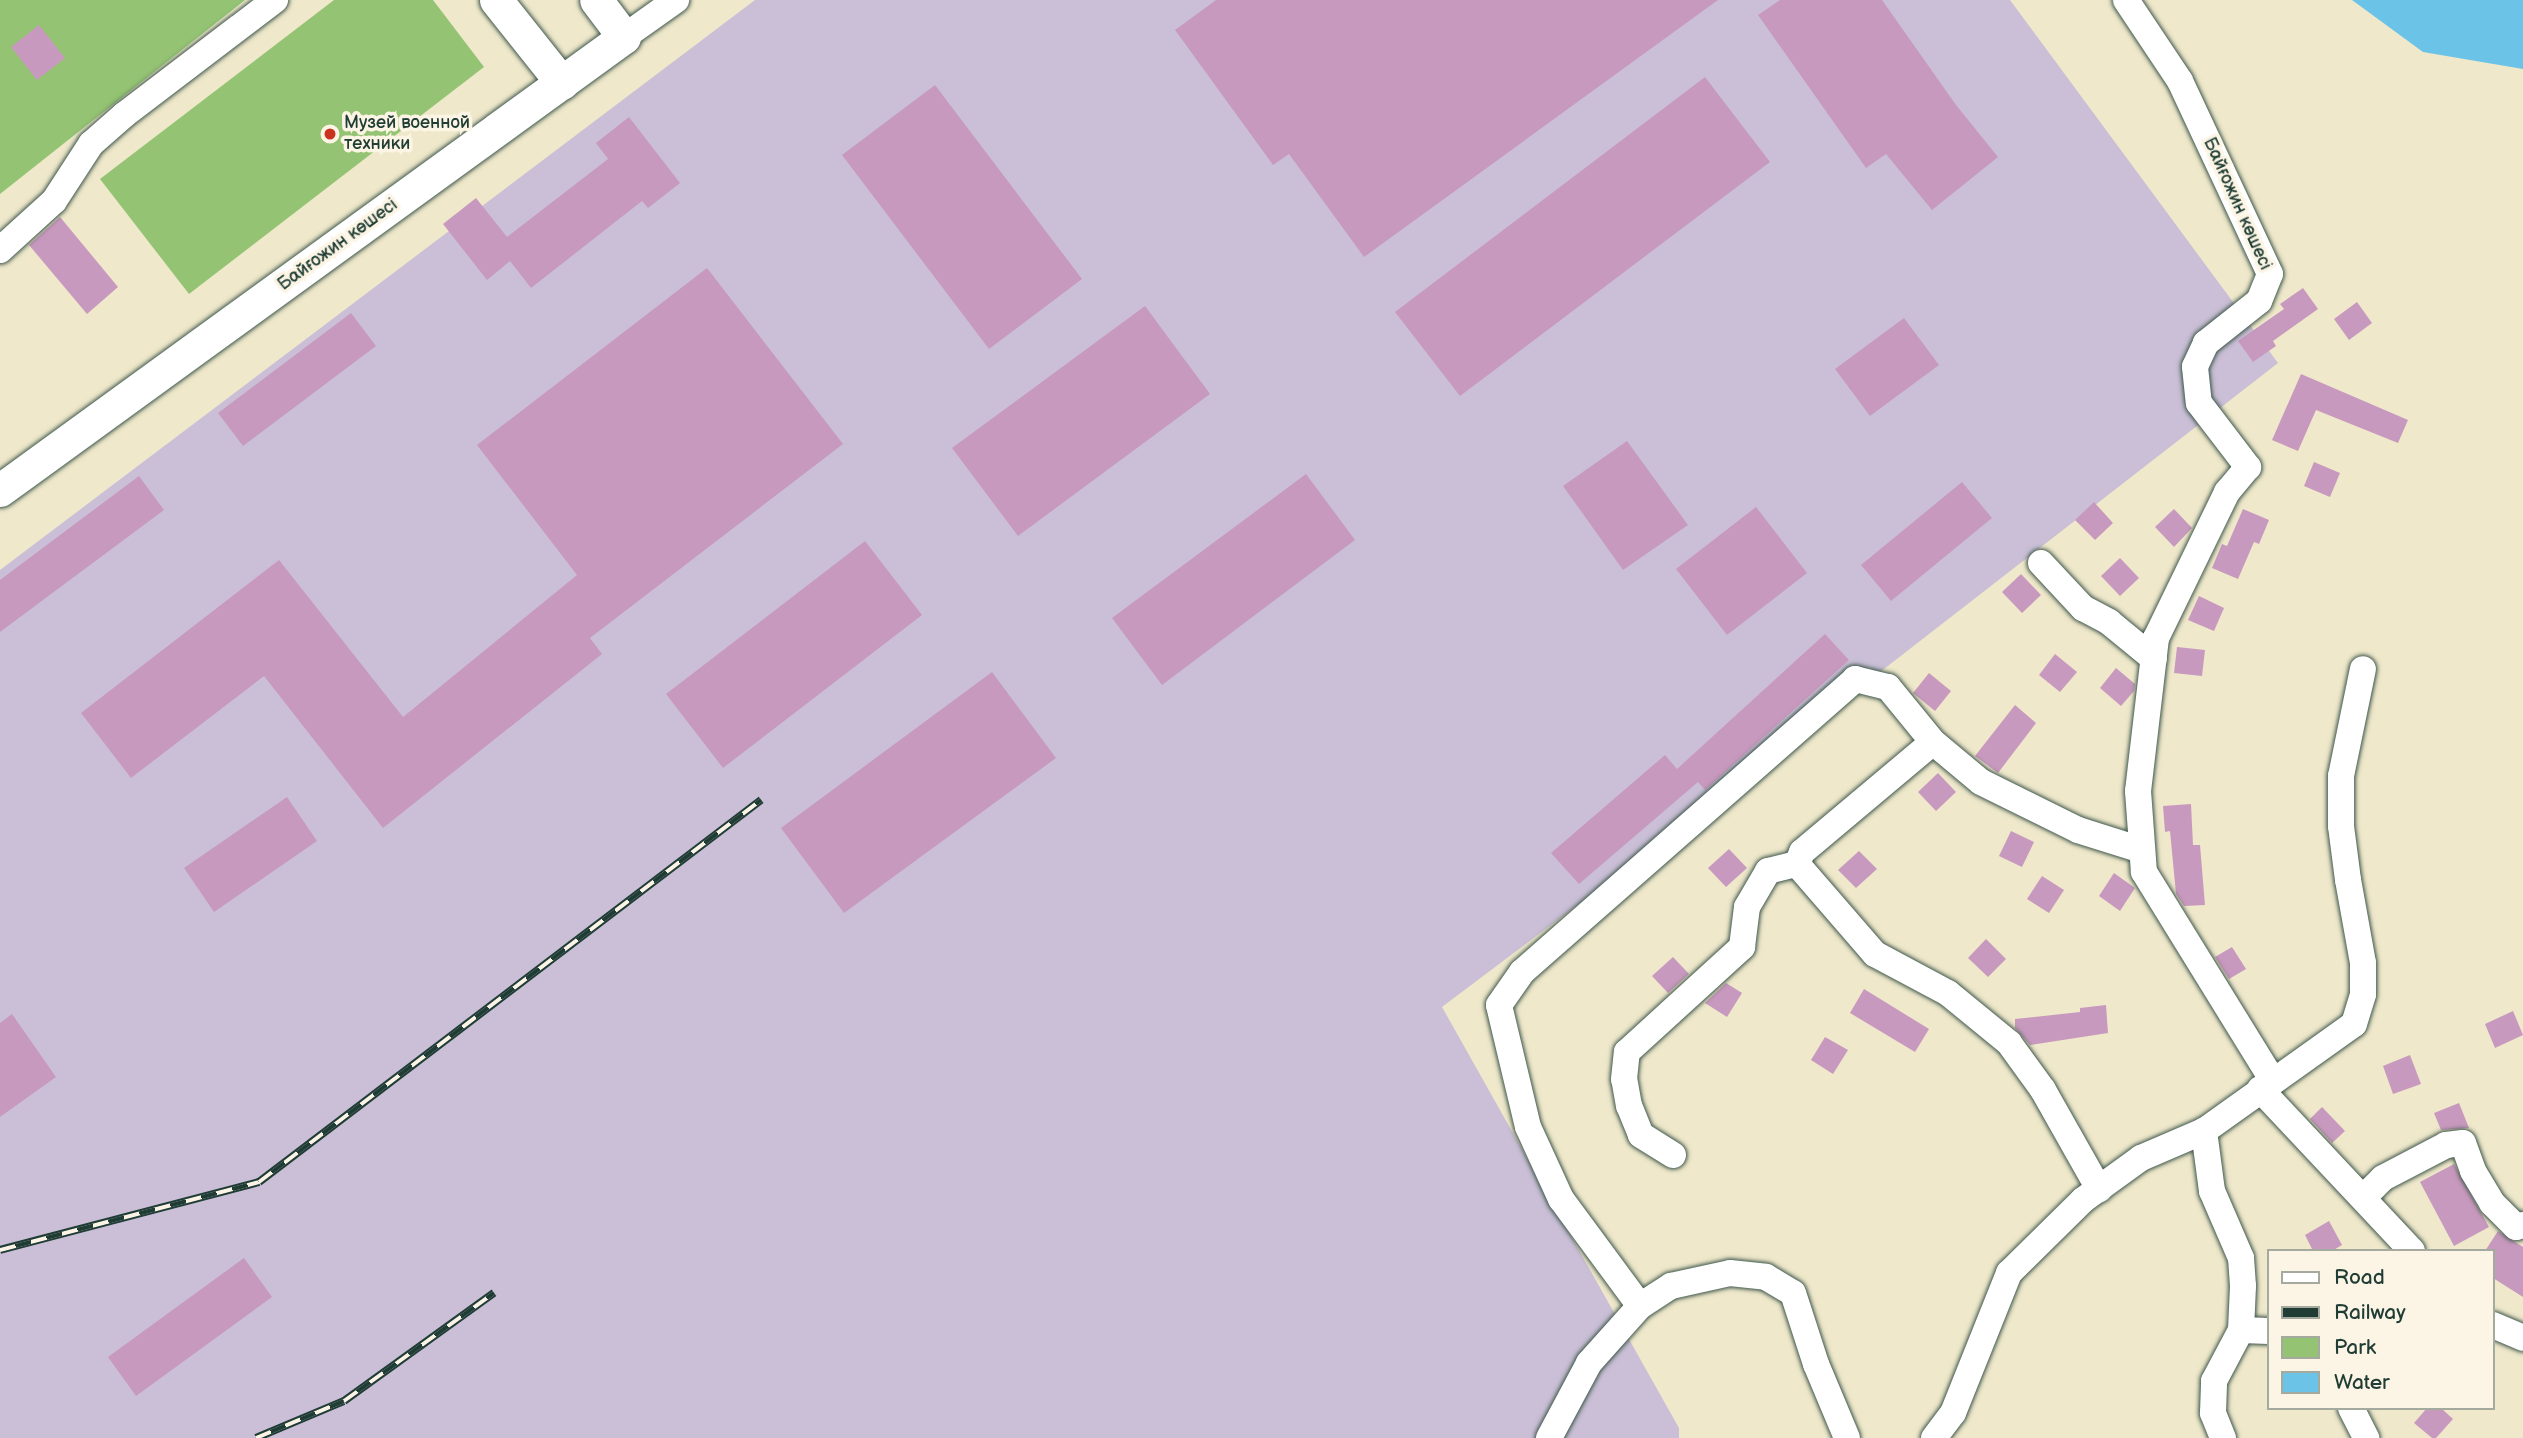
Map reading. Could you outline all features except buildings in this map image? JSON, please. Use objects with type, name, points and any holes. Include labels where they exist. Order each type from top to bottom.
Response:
[{"type":"main road","points":[[496,0],[562,83]]},
{"type":"main road","points":[[596,0],[624,37]]},
{"type":"main road","name":"Байғожин көшесі","points":[[3,482],[624,37]]},
{"type":"street","points":[[0,250],[54,201],[91,145],[116,122],[275,0]]},
{"type":"street","name":"Байғожин көшесі","points":[[624,37],[676,0]]},
{"type":"street","name":"Байғожин көшесі","points":[[2126,0],[2180,81],[2270,274],[2259,301],[2206,343],[2195,367],[2199,403],[2248,467],[2227,492],[2203,540],[2156,638],[2154,659]]},
{"type":"street","points":[[2041,563],[2083,608],[2109,622],[2154,659],[2138,791],[2144,872],[2266,1084],[2410,1249]]},
{"type":"street","points":[[1934,1438],[1953,1413],[2009,1273],[2074,1209],[2141,1158],[2204,1131],[2266,1084],[2354,1024],[2363,994],[2363,963],[2341,826],[2341,776],[2363,669]]},
{"type":"street","points":[[1640,1306],[1561,1199],[1528,1127],[1499,1005],[1522,972],[1855,679],[1888,687],[1933,742],[1981,782],[2078,830],[2142,850]]},
{"type":"street","points":[[1797,864],[1802,852],[1933,742]]},
{"type":"street","points":[[1674,1155],[1641,1135],[1629,1106],[1624,1079],[1627,1052],[1742,947],[1747,907],[1768,871],[1797,864]]},
{"type":"street","points":[[1797,864],[1875,954],[1948,993],[2009,1043],[2043,1090],[2099,1189]]},
{"type":"street","points":[[2204,1131],[2212,1191],[2241,1258],[2243,1286],[2241,1330],[2214,1381],[2213,1413],[2223,1438]]},
{"type":"street","points":[[2364,1197],[2382,1178],[2446,1145],[2463,1143],[2473,1171],[2492,1203],[2516,1227],[2523,1225]]},
{"type":"street","points":[[1549,1438],[1589,1363],[1640,1306],[1671,1286],[1730,1273],[1777,1281],[1793,1293],[1816,1364],[1847,1438]]},
{"type":"street","points":[[2495,1326],[2523,1338]]},
{"type":"street","points":[[2241,1330],[2268,1331]]},
{"type":"street","points":[[2352,1410],[2366,1438]]},
{"type":"shaded area","points":[[755,0],[2010,0],[2278,363],[1669,836],[1442,1007],[1679,1428],[1679,1438],[0,1438],[0,570]]},
{"type":"green space","points":[[0,0],[245,0],[0,194]]},
{"type":"green space","points":[[334,0],[433,0],[484,67],[189,294],[100,179]]},
{"type":"water","points":[[2352,0],[2523,0],[2523,69],[2423,52]]},
{"type":"railway","points":[[0,1250],[259,1182],[761,800]]},
{"type":"railway","points":[[256,1438],[344,1401],[494,1293]]},
{"type":"place","name":"Музей военной техники","points":[[330,134]]}]
